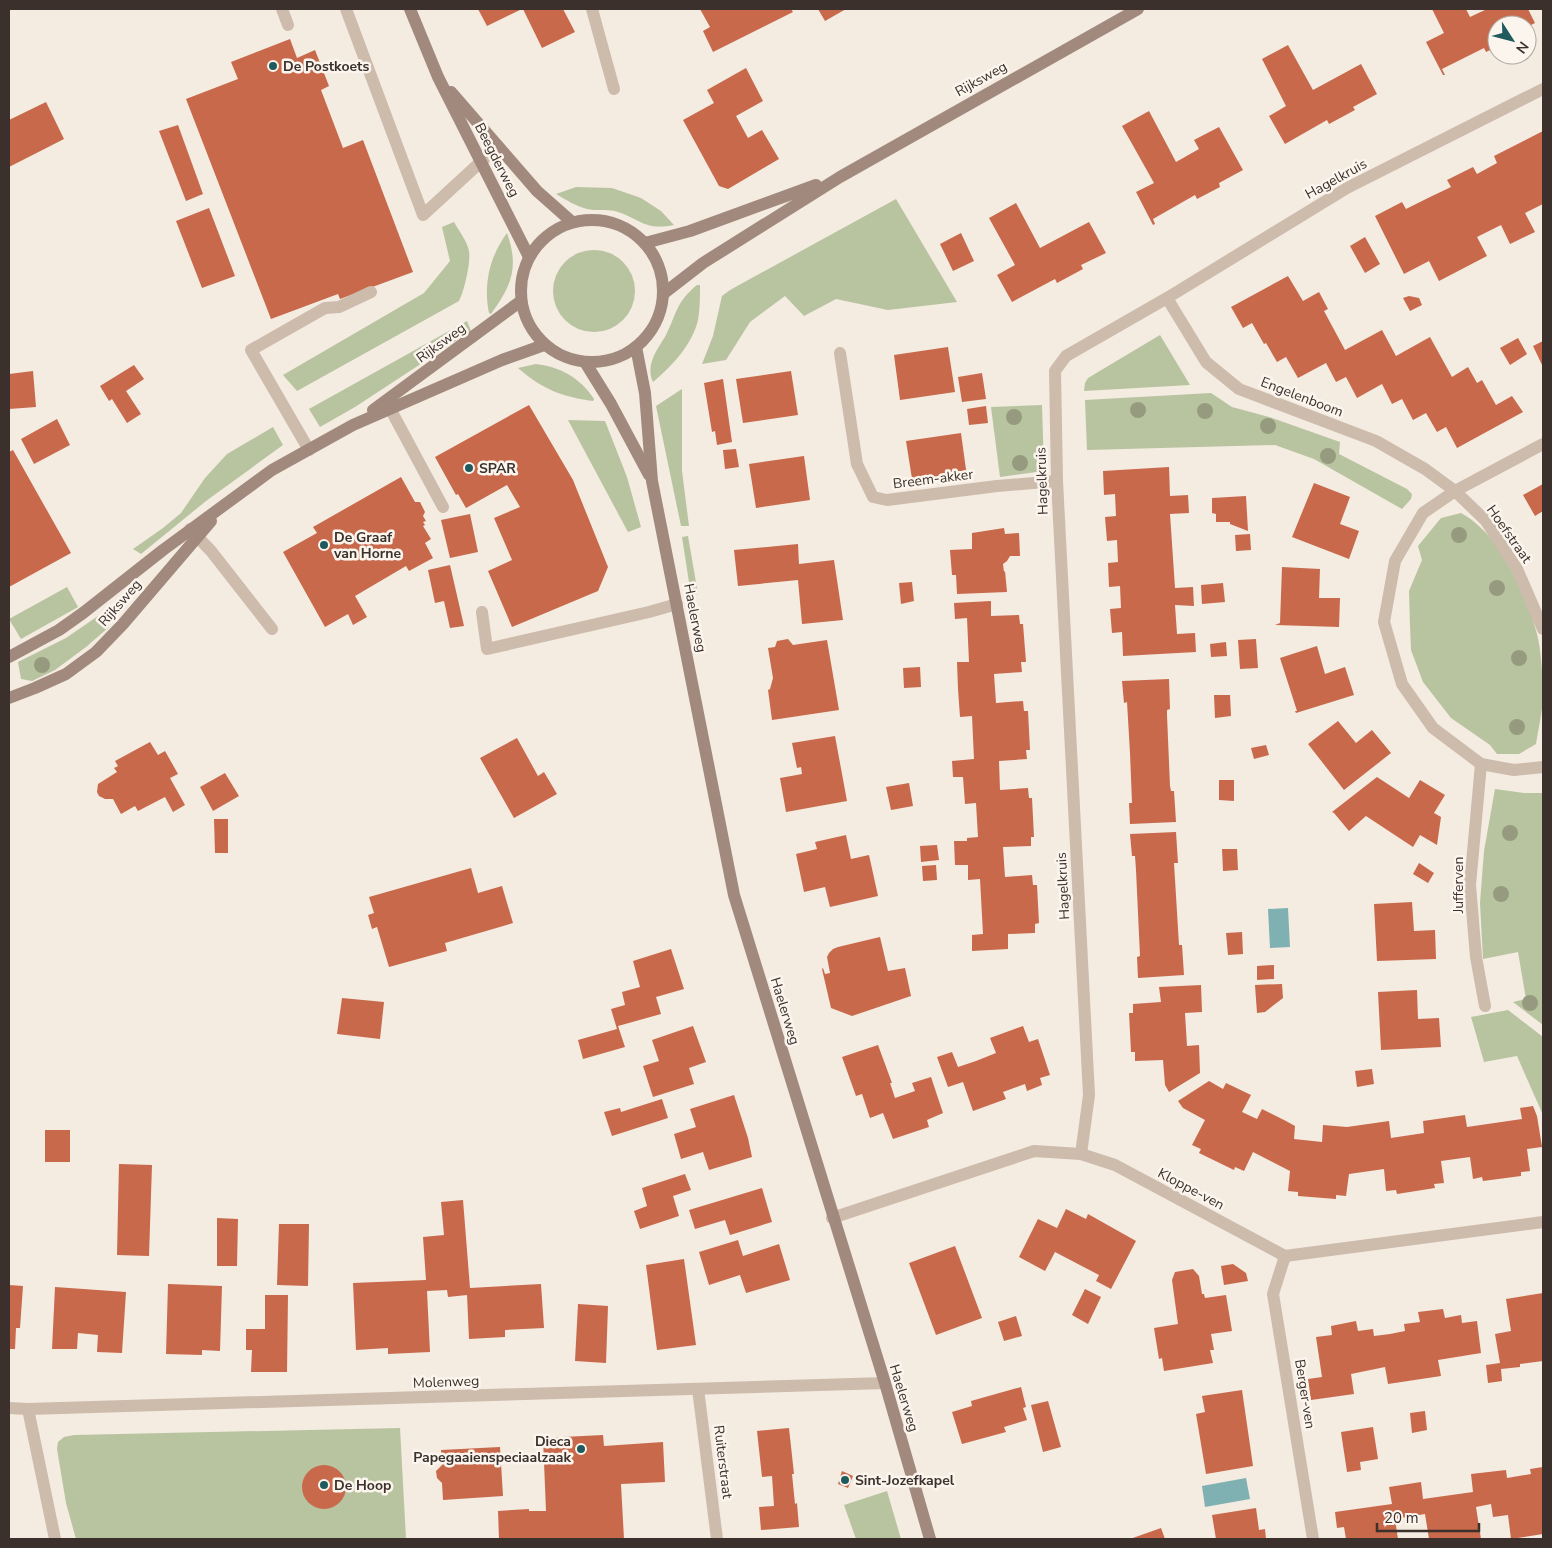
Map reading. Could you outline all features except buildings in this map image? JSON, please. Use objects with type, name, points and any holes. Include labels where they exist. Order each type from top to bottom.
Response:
[{"type":"main road","name":"Beegderweg","points":[[410,9],[438,77],[529,256]]},
{"type":"main road","name":"Rijksweg","points":[[663,294],[703,263],[840,177],[1138,9]]},
{"type":"main road","name":"Beegderweg","points":[[438,77],[537,191],[572,222]]},
{"type":"main road","name":"Rijksweg","points":[[645,243],[690,232],[840,177]]},
{"type":"main road","points":[[596,219],[621,226],[634,233],[645,243],[658,263],[662,278],[663,294],[656,322],[647,336],[636,347],[612,359],[598,362],[585,362],[564,357],[544,345],[529,325],[521,301],[521,278],[529,256],[537,245],[547,235],[572,222],[596,219]]},
{"type":"main road","name":"Rijksweg","points":[[388,405],[521,301]]},
{"type":"main road","name":"Rijksweg","points":[[9,657],[67,624],[193,533],[232,499],[272,470],[388,405],[544,345]]},
{"type":"main road","name":"Haelerweg","points":[[636,347],[644,393],[652,481],[677,604],[696,712],[734,895],[832,1218],[885,1383],[930,1539]]},
{"type":"main road","name":"Haelerweg","points":[[585,362],[611,404],[652,481]]},
{"type":"main road","name":"Rijksweg","points":[[9,698],[66,674],[96,652],[123,624],[193,533]]},
{"type":"street","points":[[282,9],[288,25]]},
{"type":"street","points":[[346,9],[423,215],[480,160],[498,146]]},
{"type":"street","points":[[592,9],[614,89]]},
{"type":"street","name":"Hagelkruis","points":[[1081,1154],[1089,1095],[1057,481],[1055,371],[1066,356],[1167,298],[1346,188],[1543,90]]},
{"type":"street","points":[[309,450],[251,350],[325,308],[339,307],[371,292]]},
{"type":"street","name":"Engelenboom","points":[[1167,298],[1206,362],[1239,389],[1376,441],[1426,469],[1455,491]]},
{"type":"street","name":"Breem-akker","points":[[840,353],[857,464],[873,497],[887,500],[997,486],[1057,481]]},
{"type":"street","points":[[388,405],[443,508]]},
{"type":"street","points":[[1543,444],[1455,491],[1423,513],[1395,561],[1384,622],[1402,684],[1434,728],[1481,764],[1514,770],[1543,765]]},
{"type":"street","name":"Hoefstraat","points":[[1455,491],[1486,521],[1517,568],[1543,628]]},
{"type":"street","points":[[193,533],[211,551],[272,629]]},
{"type":"street","points":[[482,612],[487,649],[677,604]]},
{"type":"street","name":"Jufferven","points":[[1481,764],[1470,884],[1476,957],[1486,1006]]},
{"type":"street","name":"Kloppe-ven","points":[[832,1218],[1034,1151],[1081,1154],[1115,1165],[1285,1256]]},
{"type":"street","points":[[1285,1256],[1543,1222]]},
{"type":"street","name":"Berger-ven","points":[[1285,1256],[1273,1294],[1313,1539]]},
{"type":"street","name":"Molenweg","points":[[9,1408],[698,1390],[885,1383]]},
{"type":"street","name":"Ruiterstraat","points":[[698,1390],[717,1539]]},
{"type":"street","points":[[28,1409],[55,1539]]},
{"type":"green space","points":[[576,187],[612,188],[641,198],[661,211],[674,225],[649,225],[615,211],[590,210],[571,203],[556,194]]},
{"type":"green space","points":[[896,199],[957,302],[888,310],[836,299],[804,316],[785,296],[750,322],[726,360],[702,364],[713,336],[722,296]]},
{"type":"green space","points":[[454,222],[469,251],[467,277],[459,301],[297,391],[283,375],[424,293],[450,261],[442,227]]},
{"type":"green space","points":[[507,233],[513,256],[513,266],[504,294],[491,314],[489,313],[487,302],[489,271],[496,251]]},
{"type":"green space","points":[[594,250],[610,253],[623,262],[632,275],[635,291],[632,307],[623,320],[610,329],[594,332],[578,329],[565,320],[556,307],[553,291],[556,275],[565,262],[578,253]]},
{"type":"green space","points":[[697,285],[700,285],[700,303],[698,320],[691,338],[680,354],[653,382],[651,363],[656,351],[666,335],[681,302]]},
{"type":"green space","points":[[467,321],[471,331],[355,407],[320,427],[309,409]]},
{"type":"green space","points":[[1160,335],[1190,385],[1084,391],[1088,378]]},
{"type":"green space","points":[[536,364],[562,371],[576,379],[589,392],[594,399],[593,401],[553,391],[544,387],[518,368]]},
{"type":"green space","points":[[682,389],[682,471],[689,526],[681,526],[656,406]]},
{"type":"green space","points":[[1211,393],[1232,407],[1269,417],[1340,442],[1339,454],[1407,489],[1412,494],[1411,499],[1402,509],[1314,459],[1275,445],[1087,450],[1085,400]]},
{"type":"green space","points":[[1042,405],[1044,471],[1000,477],[991,407]]},
{"type":"green space","points":[[568,420],[605,421],[627,477],[641,527],[628,532]]},
{"type":"green space","points":[[273,427],[283,445],[206,501],[141,554],[133,549],[181,513],[205,478],[227,454]]},
{"type":"green space","points":[[1461,513],[1488,535],[1510,566],[1526,601],[1537,634],[1543,687],[1541,716],[1536,744],[1519,754],[1497,754],[1490,745],[1451,718],[1423,682],[1411,650],[1409,591],[1422,560],[1418,546],[1441,518]]},
{"type":"green space","points":[[688,536],[698,594],[691,595],[682,537]]},
{"type":"green space","points":[[67,587],[78,607],[21,639],[9,619]]},
{"type":"green space","points":[[98,616],[109,627],[86,647],[55,670],[32,681],[21,679],[18,662],[66,638]]},
{"type":"green space","points":[[1495,789],[1524,793],[1543,793],[1543,1025],[1513,1002],[1526,999],[1518,952],[1483,959],[1480,903],[1484,851]]},
{"type":"green space","points":[[1508,1010],[1543,1037],[1543,1115],[1517,1056],[1484,1062],[1471,1017]]},
{"type":"green space","points":[[400,1428],[406,1539],[76,1539],[66,1503],[57,1449],[58,1442],[64,1437],[74,1435]]},
{"type":"green space","points":[[887,1491],[901,1539],[856,1539],[844,1505]]},
{"type":"water","points":[[1288,908],[1290,947],[1270,948],[1268,909]]},
{"type":"water","points":[[1246,1478],[1250,1499],[1205,1507],[1202,1486]]},
{"type":"place","name":"De Postkoets","points":[[273,66]]},
{"type":"place","name":"SPAR","points":[[469,468]]},
{"type":"place","name":"De Graaf van Horne","points":[[324,545]]},
{"type":"place","name":"Dieca Papegaaienspeciaalzaak","points":[[581,1449]]},
{"type":"place","name":"Sint-Jozefkapel","points":[[845,1480]]},
{"type":"place","name":"De Hoop","points":[[324,1485]]}]
